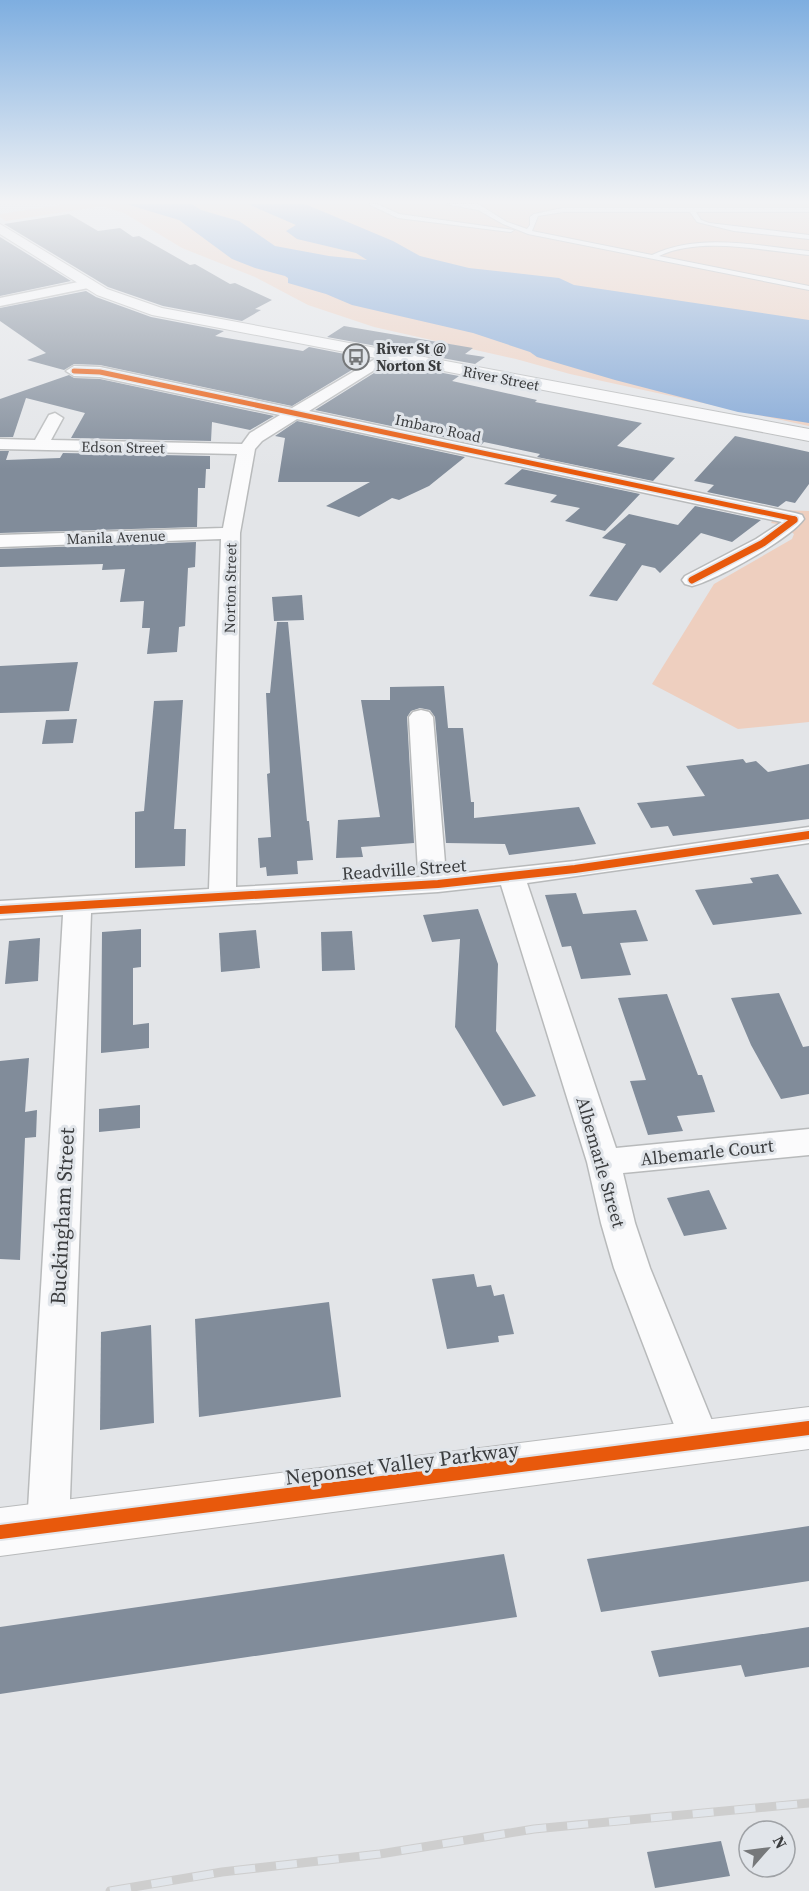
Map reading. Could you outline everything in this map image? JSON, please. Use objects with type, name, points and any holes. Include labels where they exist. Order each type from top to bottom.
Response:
[{"type":"street","points":[[0,302],[48,292]]},
{"type":"street","name":"River Street","points":[[105,292],[158,312],[809,435]]},
{"type":"street","points":[[247,449],[256,437],[387,356]]},
{"type":"street","name":"Imbaro Road","points":[[74,371],[100,372],[795,519],[790,526],[767,540],[692,580]]},
{"type":"street","points":[[40,445],[55,418]]},
{"type":"street","name":"Edson Street","points":[[0,444],[247,449]]},
{"type":"street","name":"Norton Street","points":[[222,897],[231,533],[247,449]]},
{"type":"street","name":"Manila Avenue","points":[[0,541],[231,533]]},
{"type":"street","points":[[421,717],[431,871],[438,884]]},
{"type":"street","name":"Readville Street","points":[[0,910],[438,884],[512,877],[809,835]]},
{"type":"street","name":"Albemarle Street","points":[[512,877],[604,1162],[632,1268],[666,1347],[701,1443]]},
{"type":"street","name":"Buckingham Street","points":[[48,1526],[76,906]]},
{"type":"street","name":"Albemarle Court","points":[[604,1162],[809,1142]]},
{"type":"street","name":"Neponset Valley Parkway","points":[[0,1532],[809,1428]]},
{"type":"shaded area","points":[[284,292],[809,292],[809,426],[570,374],[516,359],[374,327],[308,305]]},
{"type":"shaded area","points":[[778,510],[809,511],[809,722],[738,729],[652,684],[714,584],[792,539],[794,534],[783,525],[771,523]]},
{"type":"water","points":[[320,292],[623,292],[809,320],[809,423],[738,412],[615,380],[537,357],[530,352],[473,333],[352,305]]},
{"type":"building","points":[[0,292],[18,292],[0,296]]},
{"type":"building","points":[[88,292],[151,317],[224,331],[215,336],[303,351],[309,347],[370,359],[292,406],[100,365],[74,364],[64,370],[27,360],[46,353],[0,321],[0,308]]},
{"type":"building","points":[[123,292],[255,292],[272,300],[255,309],[261,310],[242,321],[163,306]]},
{"type":"building","points":[[344,326],[473,348],[465,354],[485,357],[475,364],[327,337]]},
{"type":"building","points":[[390,363],[459,376],[452,381],[537,400],[535,402],[642,423],[617,446],[675,458],[653,481],[537,457],[540,454],[484,442],[481,445],[315,410]]},
{"type":"building","points":[[69,375],[74,378],[100,379],[274,416],[250,430],[212,422],[211,441],[71,438],[85,413],[26,398],[13,437],[0,437],[0,399]]},
{"type":"building","points":[[297,421],[465,457],[429,486],[399,500],[392,498],[359,517],[326,506],[370,482],[278,482],[285,438],[275,436]]},
{"type":"building","points":[[735,436],[809,452],[809,484],[795,503],[786,501],[778,507],[707,492],[714,485],[694,481]]},
{"type":"building","points":[[0,451],[9,451],[6,460],[60,458],[63,453],[210,456],[210,469],[206,469],[205,488],[198,488],[197,527],[0,533]]},
{"type":"building","points":[[522,469],[640,494],[605,531],[565,521],[580,508],[550,502],[557,495],[504,484]]},
{"type":"building","points":[[695,506],[761,520],[732,542],[701,533],[660,573],[655,568],[642,565],[617,601],[589,596],[626,544],[602,538],[629,514],[678,525]]},
{"type":"building","points":[[196,542],[195,567],[188,568],[185,626],[179,627],[177,652],[147,654],[150,628],[142,628],[144,601],[120,602],[125,569],[102,570],[103,564],[0,567],[0,549]]},
{"type":"building","points":[[302,595],[304,620],[274,621],[272,597]]},
{"type":"building","points":[[277,622],[288,622],[307,821],[309,821],[313,860],[297,861],[298,874],[267,876],[266,867],[260,868],[258,838],[271,837],[267,774],[270,773],[266,693],[270,693]]},
{"type":"building","points":[[78,662],[69,711],[0,713],[0,666]]},
{"type":"building","points":[[444,686],[448,728],[463,728],[471,802],[474,802],[474,818],[579,807],[596,844],[509,855],[505,844],[446,843],[435,717],[430,710],[420,708],[411,711],[407,717],[414,843],[361,847],[363,857],[336,858],[338,820],[380,817],[361,700],[390,700],[390,687]]},
{"type":"building","points":[[183,700],[174,829],[186,829],[185,866],[135,868],[135,812],[144,811],[154,701]]},
{"type":"building","points":[[77,719],[73,743],[42,744],[46,720]]},
{"type":"building","points":[[743,759],[746,763],[756,761],[768,772],[809,764],[809,819],[673,836],[668,826],[651,828],[637,803],[705,796],[686,766]]},
{"type":"building","points":[[778,874],[802,914],[713,925],[695,890],[753,883],[750,878]]},
{"type":"building","points":[[576,893],[583,914],[636,910],[648,941],[620,943],[631,975],[581,979],[571,946],[562,947],[545,895]]},
{"type":"building","points":[[478,909],[498,964],[496,1031],[536,1096],[503,1106],[455,1027],[460,939],[432,942],[423,915]]},
{"type":"building","points":[[141,929],[141,967],[133,968],[133,1025],[149,1023],[149,1048],[101,1053],[102,932]]},
{"type":"building","points":[[256,930],[260,968],[221,972],[219,933]]},
{"type":"building","points":[[352,931],[355,970],[322,971],[321,932]]},
{"type":"building","points":[[40,938],[38,981],[5,984],[9,941]]},
{"type":"building","points":[[779,993],[803,1047],[809,1046],[809,1094],[781,1099],[751,1045],[731,998]]},
{"type":"building","points":[[667,994],[698,1075],[702,1075],[715,1112],[677,1116],[683,1131],[648,1135],[630,1081],[646,1080],[618,998]]},
{"type":"building","points":[[29,1058],[25,1112],[37,1110],[36,1137],[25,1138],[20,1260],[0,1259],[0,1061]]},
{"type":"building","points":[[140,1105],[140,1128],[99,1132],[99,1109]]},
{"type":"building","points":[[709,1190],[727,1229],[684,1236],[667,1198]]},
{"type":"building","points":[[474,1274],[477,1287],[491,1285],[494,1296],[504,1294],[514,1334],[498,1336],[499,1342],[447,1349],[432,1279]]},
{"type":"building","points":[[329,1302],[341,1397],[199,1417],[195,1319]]},
{"type":"building","points":[[151,1325],[154,1423],[100,1430],[101,1332]]},
{"type":"building","points":[[809,1526],[809,1581],[601,1612],[587,1559]]},
{"type":"building","points":[[504,1554],[517,1617],[0,1694],[0,1627]]},
{"type":"building","points":[[809,1627],[809,1667],[745,1677],[741,1665],[659,1677],[651,1651]]},
{"type":"building","points":[[721,1841],[730,1876],[655,1888],[647,1852]]},
{"type":"railway","points":[[110,1891],[222,1872],[380,1854],[534,1829],[809,1803]]},
{"type":"cycle path","points":[[74,371],[100,372],[795,519],[777,535],[692,580]]},
{"type":"cycle path","points":[[0,910],[438,884],[575,869],[809,835]]},
{"type":"cycle path","points":[[0,1532],[809,1428]]},
{"type":"place","name":"River St @ Norton St","points":[[356,357]]}]
